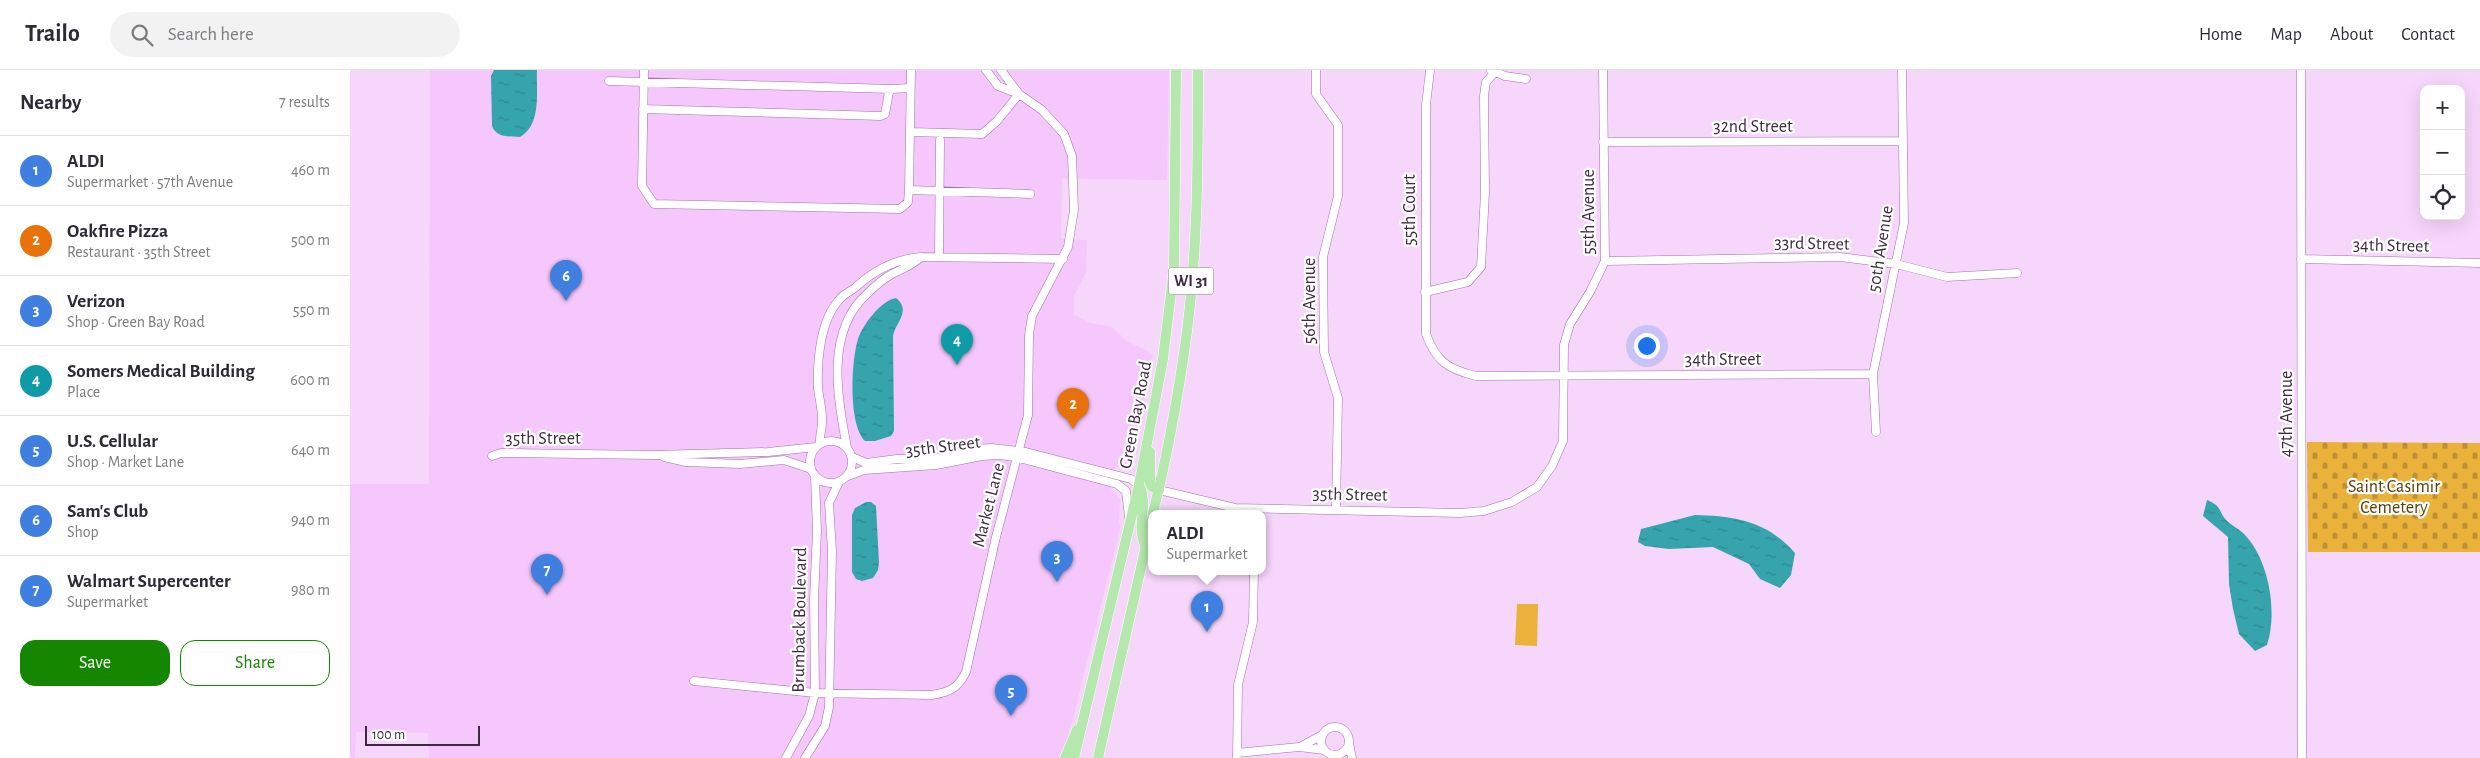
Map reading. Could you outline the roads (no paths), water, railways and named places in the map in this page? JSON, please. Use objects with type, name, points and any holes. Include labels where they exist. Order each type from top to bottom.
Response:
[{"type":"main road","name":"Green Bay Road","points":[[1074,758],[1139,485],[1163,359],[1174,268],[1176,70]]},
{"type":"main road","name":"Green Bay Road","points":[[1154,510],[1184,352],[1194,245],[1198,137],[1198,70]]},
{"type":"main road","points":[[1148,442],[1151,458],[1150,483],[1152,487],[1159,490]]},
{"type":"main road","points":[[1139,485],[1144,498],[1141,530],[1146,546]]},
{"type":"main road","points":[[1098,758],[1148,537]]},
{"type":"main road","points":[[1066,758],[1070,742],[1083,720]]},
{"type":"street","points":[[644,70],[642,186],[654,204],[900,208],[908,202],[909,190],[911,70]]},
{"type":"street","name":"Market Lane","points":[[694,681],[815,693],[932,695],[948,692],[960,684],[966,672],[995,540],[1028,415],[1029,335],[1032,316],[1063,259],[1072,233],[1074,182],[1072,156],[1064,134],[1042,110],[1019,94],[998,86],[986,70]]},
{"type":"street","name":"Market Lane","points":[[1001,70],[1019,94]]},
{"type":"street","name":"56th Avenue","points":[[1316,70],[1316,94],[1338,125],[1338,196],[1323,257],[1324,352],[1338,398],[1336,509]]},
{"type":"street","name":"55th Court","points":[[1430,70],[1426,105],[1425,292],[1426,334],[1432,349]]},
{"type":"street","name":"55th Avenue","points":[[1537,487],[1552,466],[1563,441],[1564,345],[1570,324],[1590,292],[1605,261],[1602,70]]},
{"type":"street","name":"50th Avenue","points":[[1876,432],[1874,374],[1904,223],[1902,70]]},
{"type":"street","name":"47th Avenue","points":[[2301,70],[2302,758]]},
{"type":"street","points":[[1425,292],[1468,282],[1481,267],[1484,202],[1484,96],[1486,82],[1493,71],[1526,79]]},
{"type":"street","points":[[609,82],[910,88]]},
{"type":"street","points":[[643,109],[881,116],[886,114],[889,92],[892,89]]},
{"type":"street","points":[[911,132],[982,134],[997,121],[1019,94]]},
{"type":"street","points":[[938,257],[940,140]]},
{"type":"street","name":"32nd Street","points":[[1603,142],[1904,141]]},
{"type":"street","points":[[909,190],[1030,194]]},
{"type":"street","points":[[921,257],[911,266],[893,274],[865,295],[852,309],[845,325],[841,343],[838,387],[839,406],[847,447],[853,464],[848,476],[839,482],[826,483],[813,472],[810,457],[818,445],[823,420],[818,387],[822,341],[828,319],[839,299],[870,274],[903,259],[921,257],[976,256],[1063,259]]},
{"type":"street","name":"33rd Street","points":[[1605,261],[1840,257],[1896,264],[1947,277],[2017,273]]},
{"type":"street","name":"34th Street","points":[[2301,259],[2480,263]]},
{"type":"street","name":"34th Street","points":[[1432,349],[1446,365],[1458,372],[1476,376],[1874,374]]},
{"type":"street","points":[[818,445],[834,441],[847,447]]},
{"type":"street","name":"35th Street","points":[[492,456],[501,453],[654,456],[768,452],[818,445]]},
{"type":"street","name":"35th Street","points":[[852,457],[866,463],[897,459],[934,459],[975,449],[992,448],[1131,479],[1139,485]]},
{"type":"street","name":"35th Street","points":[[848,476],[864,470],[936,465],[982,456],[1018,454],[1117,484],[1126,491],[1129,521]]},
{"type":"street","name":"35th Street","points":[[654,456],[686,462],[740,464],[784,460],[813,472]]},
{"type":"street","name":"Brumback Boulevard","points":[[786,758],[809,716],[815,693],[814,599],[817,500],[813,472]]},
{"type":"street","name":"Brumback Boulevard","points":[[805,758],[825,726],[830,693],[832,551],[829,503],[839,482]]},
{"type":"street","name":"35th Street","points":[[1266,511],[1336,509],[1460,513],[1484,511],[1512,502],[1537,487]]},
{"type":"street","name":"35th Street","points":[[1159,490],[1248,510]]},
{"type":"street","points":[[1254,575],[1253,622],[1238,685],[1237,756],[1299,747],[1322,735],[1328,728],[1337,727],[1345,731],[1352,758]]},
{"type":"street","points":[[1322,735],[1320,743],[1329,754]]},
{"type":"street","points":[[1299,747],[1329,754],[1342,753],[1349,743]]},
{"type":"water","points":[[494,70],[537,70],[535,116],[527,131],[520,137],[497,133],[492,126],[491,76]]},
{"type":"water","points":[[896,298],[901,303],[903,312],[893,336],[894,431],[891,436],[875,441],[865,441],[860,433],[853,407],[854,362],[858,339],[878,308]]},
{"type":"water","points":[[2207,500],[2218,507],[2227,521],[2241,531],[2252,544],[2265,571],[2269,586],[2272,617],[2267,645],[2255,651],[2239,634],[2229,584],[2228,537],[2203,516]]},
{"type":"water","points":[[866,502],[871,502],[876,506],[879,563],[878,570],[873,578],[862,581],[856,579],[852,572],[852,515],[855,508]]},
{"type":"water","points":[[1695,515],[1737,519],[1762,527],[1784,542],[1795,553],[1791,575],[1780,588],[1760,579],[1749,564],[1713,547],[1669,549],[1645,546],[1638,542],[1641,529]]},
{"type":"place","name":"Sam's Club","points":[[566,301]]},
{"type":"place","name":"Somers Medical Building","points":[[957,365]]},
{"type":"place","name":"Oakfire Pizza","points":[[1073,429]]},
{"type":"place","name":"Verizon","points":[[1057,582]]},
{"type":"place","name":"Walmart Supercenter","points":[[547,595]]},
{"type":"place","name":"ALDI","points":[[1207,632]]},
{"type":"place","name":"U.S. Cellular","points":[[1011,716]]},
{"type":"park label","name":"Saint Casimir Cemetery","points":[[2394,497]]}]
